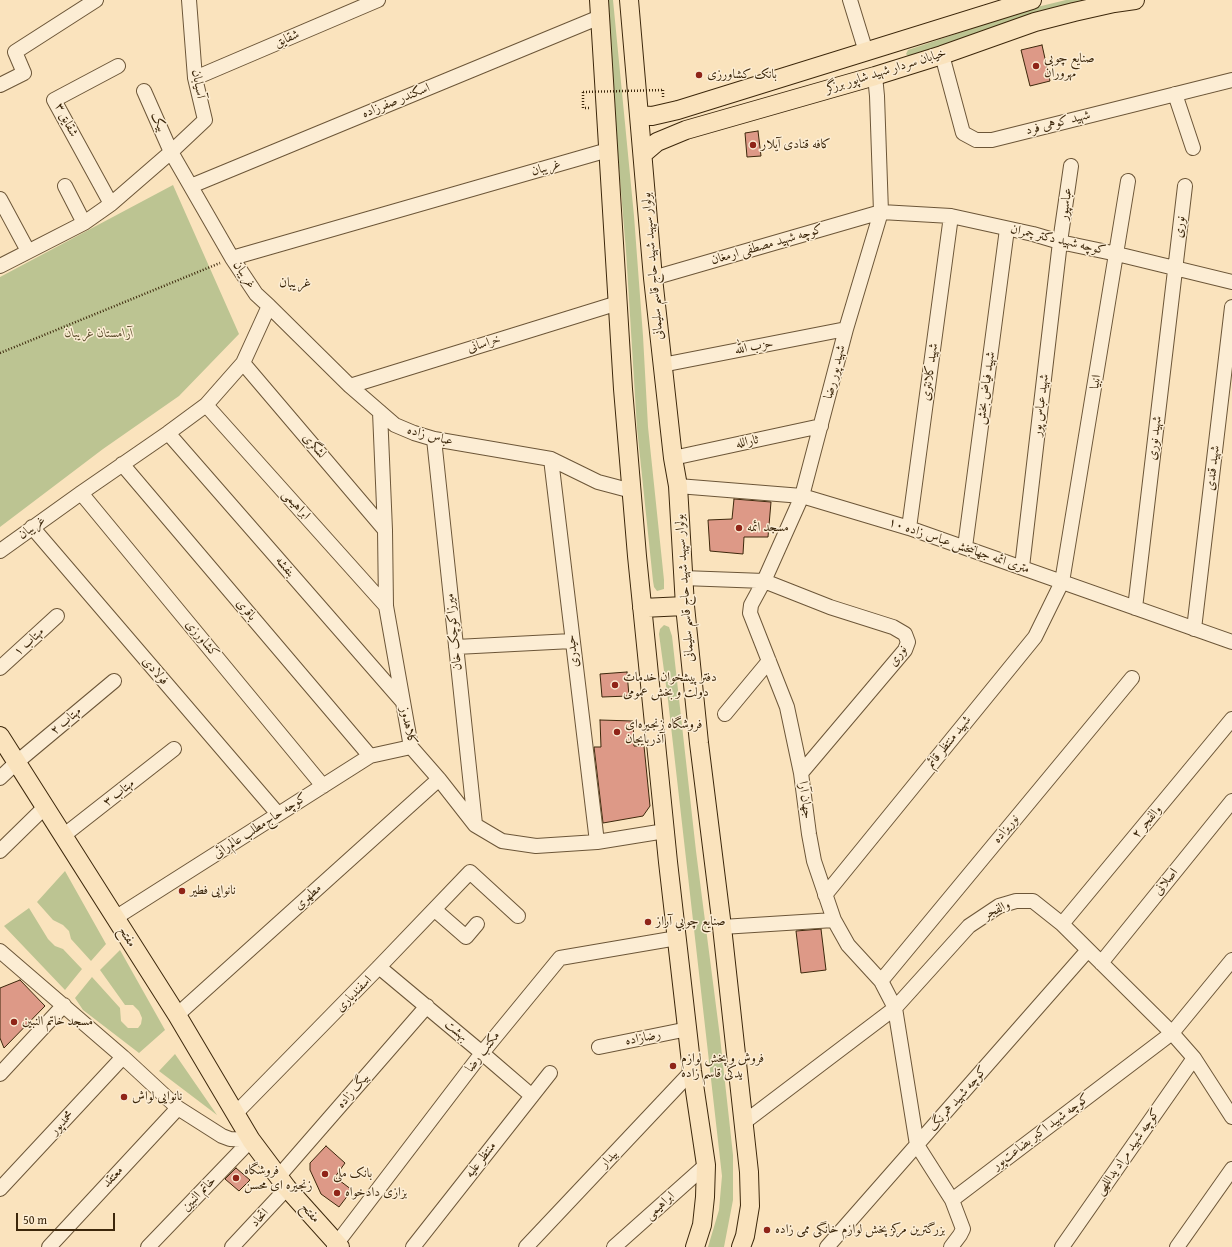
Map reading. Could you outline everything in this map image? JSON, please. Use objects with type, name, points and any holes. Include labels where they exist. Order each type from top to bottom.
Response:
[{"type":"main road","name":"بولوار سپهبد شهید حاج قاسم سلیمانی","points":[[629,0],[653,278],[673,458],[678,486],[685,606],[699,743],[722,927],[742,1124],[749,1172],[750,1206],[745,1236],[741,1247]]},
{"type":"main road","name":"خیابان سردار شهید شاپور برزگر","points":[[639,114],[652,116],[678,110],[1032,0]]},
{"type":"main road","name":"خیابان سردار شهید شاپور برزگر","points":[[643,154],[657,142],[686,130],[875,76],[942,55],[1035,22],[1114,3],[1135,0]]},
{"type":"main road","points":[[599,9],[618,303],[622,389],[642,608],[692,1071],[706,1165],[702,1225],[695,1247]]},
{"type":"main road","points":[[866,52],[875,76]]},
{"type":"main road","points":[[678,110],[675,114],[674,120],[676,124],[686,130]]},
{"type":"main road","points":[[642,608],[685,606]]},
{"type":"main road","name":"مفتح","points":[[0,736],[177,1015],[251,1140],[283,1182],[337,1246]]},
{"type":"street","points":[[0,85],[24,73],[15,52],[96,0]]},
{"type":"street","name":"آسیابان","points":[[171,152],[205,120],[195,78],[189,0]]},
{"type":"street","name":"شقایق","points":[[195,78],[378,0]]},
{"type":"street","points":[[850,0],[866,52]]},
{"type":"street","name":"اسکندر صفرزاده","points":[[191,186],[599,9]]},
{"type":"street","name":"شهید کوهی فرد","points":[[942,55],[963,133],[976,140],[992,140],[1232,80]]},
{"type":"street","name":"شقایق ۳","points":[[112,204],[54,100],[118,66]]},
{"type":"street","name":"شهید پور رضا","points":[[764,581],[802,496],[846,329],[881,212],[875,76]]},
{"type":"street","name":"بیک","points":[[144,92],[171,152],[232,258]]},
{"type":"street","points":[[1175,94],[1193,148]]},
{"type":"street","name":"غریبان","points":[[0,551],[81,492],[168,433],[206,405],[243,363],[269,306],[256,294],[232,258],[608,150]]},
{"type":"street","points":[[0,266],[84,223],[112,204],[171,152]]},
{"type":"street","name":"عباسپور","points":[[1060,242],[1071,166]]},
{"type":"street","name":"انبیا","points":[[1062,582],[1128,182]]},
{"type":"street","points":[[65,186],[84,223]]},
{"type":"street","name":"نوری","points":[[1175,269],[1185,186]]},
{"type":"street","points":[[0,199],[28,252]]},
{"type":"street","name":"کوچه شهید دکتر چمران","points":[[881,212],[951,216],[1033,234],[1060,242],[1117,254],[1232,282]]},
{"type":"street","name":"کوچه شهید مصطفی ارمغان","points":[[653,278],[881,212]]},
{"type":"street","name":"شهید کلانتری","points":[[910,528],[951,216]]},
{"type":"street","name":"شهید فیاض بخش","points":[[965,547],[1007,228]]},
{"type":"street","name":"شهید عباس پور","points":[[1022,568],[1060,242]]},
{"type":"street","name":"شهید نوری","points":[[1135,608],[1175,269]]},
{"type":"street","name":"خراسانی","points":[[350,386],[618,303]]},
{"type":"street","name":"عباس زاده","points":[[269,306],[350,386],[395,425],[414,434],[434,439],[552,460],[598,482],[632,491]]},
{"type":"street","name":"شهید قندی","points":[[1194,629],[1232,307]]},
{"type":"street","name":"حزب الله","points":[[662,365],[846,329]]},
{"type":"street","name":"لشگری","points":[[243,363],[385,530]]},
{"type":"street","name":"ابراهیمی","points":[[206,405],[386,606]]},
{"type":"street","name":"کلاهدوز","points":[[380,412],[385,530],[386,606],[411,747],[475,824],[502,841],[536,846],[597,842],[665,831]]},
{"type":"street","name":"ثارالله","points":[[673,458],[821,426]]},
{"type":"street","name":"بنفشه","points":[[168,433],[403,701]]},
{"type":"street","name":"میرزاکوچک خان","points":[[434,439],[475,824]]},
{"type":"street","name":"حیدری","points":[[552,460],[572,641],[597,842]]},
{"type":"street","name":"باقری","points":[[122,464],[370,756]]},
{"type":"street","name":"۱۰ متری ائمه جهانبخش عباس زاده","points":[[678,486],[802,496],[910,528],[1232,642]]},
{"type":"street","name":"کشاورزی","points":[[81,492],[323,786]]},
{"type":"street","name":"فولادی","points":[[32,528],[278,814]]},
{"type":"street","points":[[683,578],[764,581]]},
{"type":"street","name":"نوری","points":[[764,581],[830,606],[893,627],[905,634],[908,642],[905,650],[801,773]]},
{"type":"street","name":"جهان آرا","points":[[764,581],[751,605],[750,613],[787,707],[801,773],[814,861],[834,920],[848,944],[881,981],[895,1008],[917,1145]]},
{"type":"street","name":"شهید منتظر قائم","points":[[825,895],[1035,637],[1062,582]]},
{"type":"street","name":"مهتاب ۱","points":[[0,668],[57,616]]},
{"type":"street","points":[[456,647],[572,641]]},
{"type":"street","points":[[725,714],[769,661]]},
{"type":"street","name":"نوریزاده","points":[[881,981],[1132,678]]},
{"type":"street","name":"مهتاب ۲","points":[[0,778],[114,681]]},
{"type":"street","name":"والفجر ۲","points":[[1062,924],[1232,719]]},
{"type":"street","name":"کوچه حاج‌مطلب عالم‌رائی","points":[[115,918],[370,756],[411,747]]},
{"type":"street","name":"مهتاب ۳","points":[[64,836],[174,749]]},
{"type":"street","name":"مطهری","points":[[177,1015],[439,779]]},
{"type":"street","name":"اصلانی","points":[[1101,963],[1232,801]]},
{"type":"street","points":[[0,851],[45,807]]},
{"type":"street","name":"اسفندیاری","points":[[235,1114],[436,910],[470,872],[518,916]]},
{"type":"street","name":"والفجر","points":[[742,1124],[895,1008],[969,926],[999,906],[1016,901],[1033,901],[1062,924],[1172,1033],[1194,1058],[1230,1109]]},
{"type":"street","points":[[436,910],[466,937],[477,924]]},
{"type":"street","points":[[722,927],[834,920]]},
{"type":"street","name":"مکتب رضا","points":[[337,1246],[482,1052],[560,958],[677,938]]},
{"type":"street","name":"کوچه شهید همرنگ","points":[[828,1247],[1088,950]]},
{"type":"street","points":[[0,951],[123,1057],[178,1108],[222,1136],[230,1139],[251,1140]]},
{"type":"street","name":"کوچه شهید اکبر بضاعت‌پور","points":[[952,1200],[1172,1033],[1232,960]]},
{"type":"street","name":"بهشت","points":[[379,968],[482,1052],[532,1096]]},
{"type":"street","points":[[1,1070],[64,1005]]},
{"type":"street","name":"بیگ زاده","points":[[283,1182],[426,1006]]},
{"type":"street","name":"رضازاده","points":[[599,1047],[688,1029]]},
{"type":"street","name":"محمدپور","points":[[0,1189],[123,1057]]},
{"type":"street","name":"کوچه شهید مراد یداللهی","points":[[1062,1247],[1194,1058]]},
{"type":"street","name":"بیدار","points":[[526,1247],[692,1071]]},
{"type":"street","name":"منتظر علیه","points":[[413,1247],[550,1073]]},
{"type":"street","name":"معتقد","points":[[49,1247],[178,1108]]},
{"type":"street","points":[[222,1136],[228,1149],[227,1158],[223,1169]]},
{"type":"street","name":"خاتم النبین","points":[[148,1247],[251,1140]]},
{"type":"street","points":[[917,1145],[952,1200],[963,1229],[951,1247]]},
{"type":"street","name":"ابراهیمی","points":[[614,1247],[706,1165]]},
{"type":"street","points":[[1177,1247],[1232,1169]]},
{"type":"street","name":"اتحاد","points":[[232,1247],[283,1182]]},
{"type":"path","points":[[583,108],[583,92],[663,90]]},
{"type":"path","points":[[0,353],[232,258]]},
{"type":"green space","points":[[605,0],[613,0],[634,216],[648,427],[664,580],[664,589],[657,591],[654,587],[653,581],[637,428],[626,251]]},
{"type":"green space","points":[[1066,0],[1109,0],[911,57],[906,54],[908,50],[1033,8]]},
{"type":"green space","name":"آرامستان غریبان","points":[[173,185],[239,334],[179,396],[103,449],[0,527],[0,277]]},
{"type":"green space","points":[[664,625],[669,627],[672,636],[696,851],[720,1037],[733,1155],[733,1200],[724,1247],[708,1247],[719,1210],[722,1176],[668,700],[659,634],[660,629]]},
{"type":"green space","points":[[65,871],[106,944],[91,961],[71,939],[69,931],[63,925],[53,920],[37,902]]},
{"type":"green space","points":[[29,908],[48,939],[55,946],[63,949],[82,969],[65,990],[4,926]]},
{"type":"green space","points":[[120,950],[165,1030],[139,1053],[83,1010],[75,998],[92,977],[120,1008],[121,1021],[128,1028],[138,1028],[141,1024],[142,1018],[139,1011],[133,1005],[125,1005],[100,970]]},
{"type":"green space","points":[[175,1054],[217,1115],[159,1071]]},
{"type":"building","name":"صنایع چوبی مهروران","points":[[1042,45],[1050,81],[1030,86],[1021,50]]},
{"type":"building","name":"کافه قنادی آیلار","points":[[758,131],[761,156],[747,157],[745,133]]},
{"type":"building","name":"مسجد ائمه","points":[[734,499],[771,502],[768,537],[744,537],[743,554],[710,551],[708,520],[732,519]]},
{"type":"building","name":"دفتر پیشخوان خدمات دولت و بخش عمومی","points":[[627,672],[629,696],[602,697],[600,674]]},
{"type":"building","points":[[600,720],[633,721],[634,746],[644,746],[650,806],[643,816],[603,823],[594,747],[601,747]]},
{"type":"building","points":[[821,929],[826,970],[801,973],[796,931]]},
{"type":"building","name":"مسجد خاتم النبین","points":[[20,980],[45,1006],[4,1048],[0,1038],[0,988]]},
{"type":"building","name":"بانک ملی","points":[[326,1146],[345,1163],[335,1177],[352,1190],[339,1207],[321,1194],[310,1170],[310,1163]]},
{"type":"building","name":"فروشگاه زنجیره ای محسن","points":[[236,1168],[250,1180],[239,1191],[225,1179]]},
{"type":"place","name":"صنایع چوبی مهروران","points":[[1036,66]]},
{"type":"place","name":"بانک کشاورزی","points":[[699,75]]},
{"type":"place","name":"کافه قنادی آیلار","points":[[753,145]]},
{"type":"place","name":"مسجد ائمه","points":[[739,528]]},
{"type":"place","name":"دفتر پیشخوان خدمات دولت و بخش عمومی","points":[[615,685]]},
{"type":"place","name":"فروشگاه زنجیره‌ای آذربایجان","points":[[617,732]]},
{"type":"place","name":"نانوایی فطیر","points":[[182,891]]},
{"type":"place","name":"صنايع چوبي آراز","points":[[648,922]]},
{"type":"place","name":"مسجد خاتم النبین","points":[[14,1022]]},
{"type":"place","name":"فروش و پخش لوازم یدکی قاسم زاده","points":[[673,1066]]},
{"type":"place","name":"نانوایی لواش","points":[[124,1097]]},
{"type":"place","name":"بانک ملی","points":[[325,1174]]},
{"type":"place","name":"فروشگاه زنجیره ای محسن","points":[[236,1178]]},
{"type":"place","name":"بزازی دادخواه","points":[[337,1193]]},
{"type":"place","name":"بزرگترین مرکز پخش لوازم خانگی ممی زاده","points":[[767,1230]]},
{"type":"district","name":"غریبان","points":[[295,283]]}]
